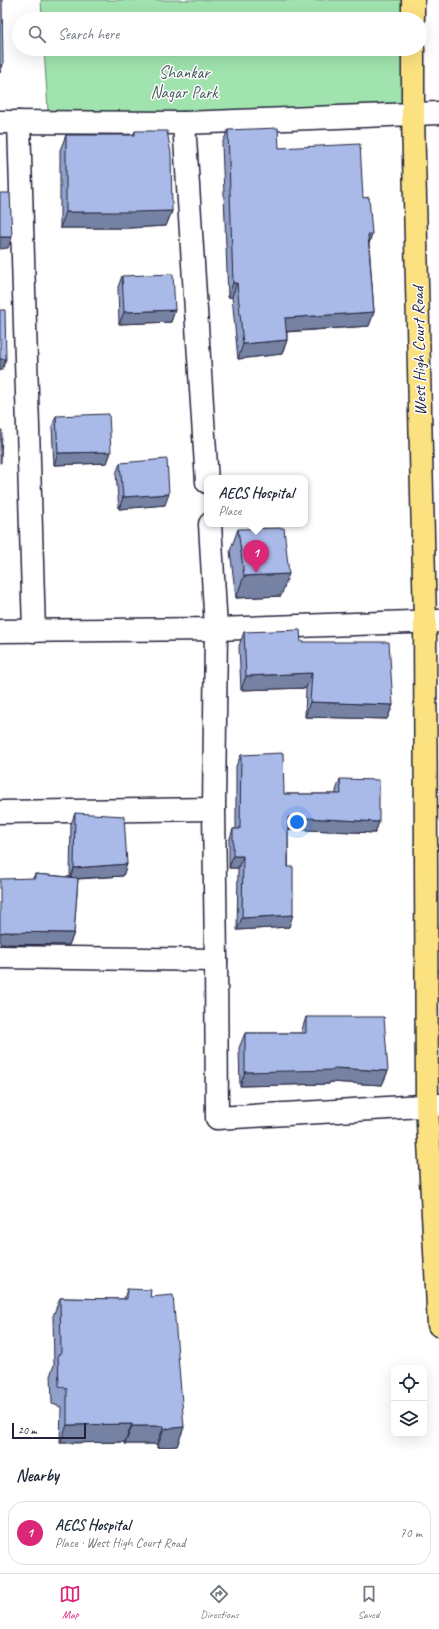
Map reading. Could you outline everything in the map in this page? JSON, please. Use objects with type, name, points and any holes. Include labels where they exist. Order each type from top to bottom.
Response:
[{"type":"main road","points":[[413,0],[413,12]]},
{"type":"main road","name":"West High Court Road","points":[[413,56],[413,115],[432,621],[433,1105],[439,1325]]},
{"type":"street","points":[[34,631],[10,122],[184,123],[439,113]]},
{"type":"street","points":[[184,123],[207,475]]},
{"type":"street","points":[[210,527],[216,629],[214,809],[216,1118],[433,1105]]},
{"type":"street","points":[[0,631],[216,629],[432,621]]},
{"type":"street","points":[[0,812],[214,809]]},
{"type":"street","points":[[0,957],[216,960]]},
{"type":"green space","name":"Shankar Nagar Park","points":[[41,0],[407,0],[407,12],[42,12]]},
{"type":"green space","name":"Shankar Nagar Park","points":[[44,56],[407,56],[407,111],[177,116],[48,111]]},
{"type":"building","points":[[0,0],[2,0],[3,65],[0,65]]},
{"type":"building","points":[[278,128],[279,148],[360,144],[363,198],[369,197],[372,234],[368,235],[374,312],[285,318],[287,340],[243,344],[237,283],[233,283],[228,130]]},
{"type":"building","points":[[135,131],[167,131],[171,153],[172,211],[66,212],[66,135],[135,135]]},
{"type":"building","points":[[0,193],[10,193],[12,237],[0,237]]},
{"type":"building","points":[[173,274],[175,310],[124,312],[122,276]]},
{"type":"building","points":[[0,310],[5,310],[6,359],[0,359]]},
{"type":"building","points":[[109,414],[111,452],[58,453],[56,416]]},
{"type":"building","points":[[0,430],[2,430],[1,463],[0,463]]},
{"type":"building","points":[[167,459],[169,494],[123,497],[120,463]]},
{"type":"building","points":[[284,528],[289,574],[244,576],[238,529]]},
{"type":"building","points":[[300,630],[301,642],[389,642],[393,705],[310,702],[312,673],[246,676],[244,632]]},
{"type":"building","points":[[283,753],[284,794],[341,794],[340,779],[379,780],[379,822],[288,817],[288,867],[293,867],[293,915],[242,918],[243,856],[233,856],[233,829],[240,829],[241,755]]},
{"type":"building","points":[[75,813],[124,816],[127,864],[74,868]]},
{"type":"building","points":[[35,874],[78,878],[74,933],[0,933],[0,879],[35,878]]},
{"type":"building","points":[[306,1017],[384,1017],[388,1071],[334,1068],[334,1070],[245,1072],[245,1033],[306,1033]]},
{"type":"building","points":[[127,1289],[151,1290],[150,1297],[173,1295],[184,1427],[164,1429],[164,1426],[132,1426],[132,1424],[67,1425],[67,1389],[59,1386],[58,1354],[61,1353],[60,1298],[127,1299]]},
{"type":"place","name":"AECS Hospital","points":[[256,573]]}]
